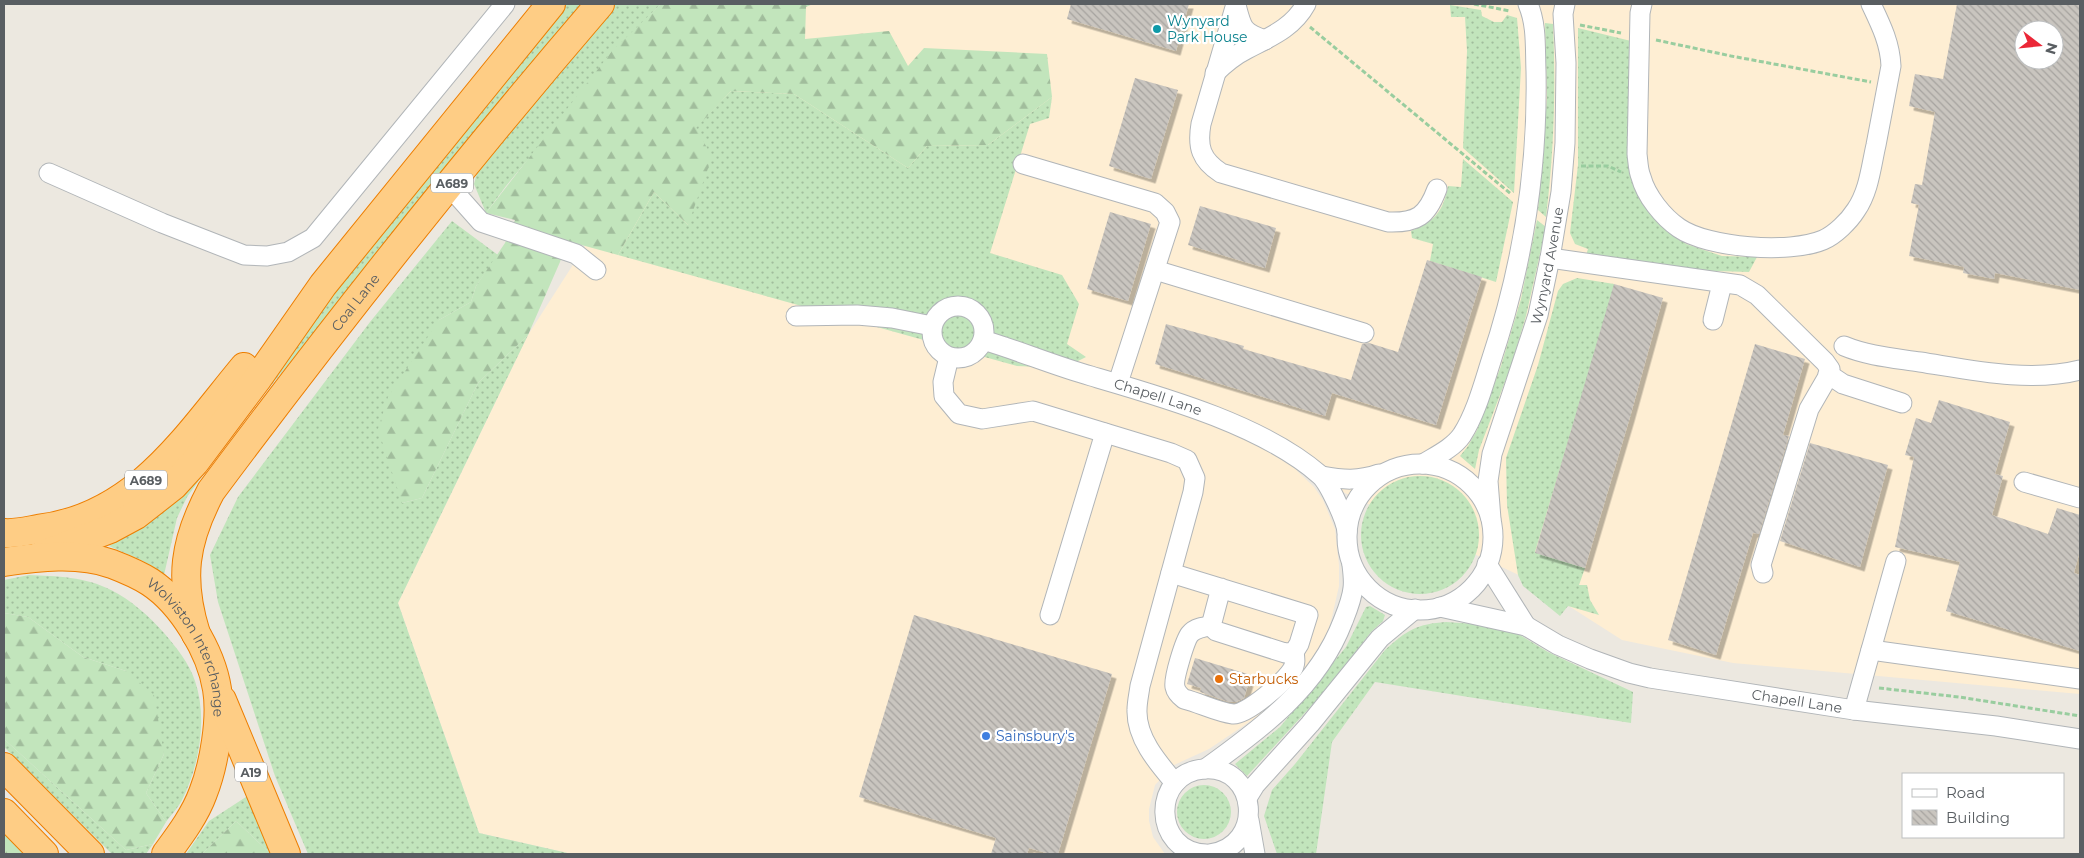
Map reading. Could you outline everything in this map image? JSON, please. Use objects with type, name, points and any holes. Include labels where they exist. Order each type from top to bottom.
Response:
[{"type":"highway","name":"A689","points":[[40,556],[110,529],[136,515],[173,486],[195,462],[258,378],[323,285],[551,4]]},
{"type":"highway","name":"Coal Lane","points":[[196,634],[188,606],[185,576],[188,549],[200,512],[211,491],[306,365],[529,86],[600,4]]},
{"type":"highway","name":"A689","points":[[4,533],[50,528],[83,519],[127,496],[169,456],[248,362],[323,285]]},
{"type":"highway","name":"Wolviston Interchange","points":[[4,562],[40,556],[88,559],[111,564],[149,582],[162,592],[196,634],[208,656],[217,689],[217,724],[213,764],[194,814],[166,854]]},
{"type":"highway","name":"A19","points":[[217,689],[286,854]]},
{"type":"highway","points":[[4,767],[90,854]]},
{"type":"highway","points":[[4,813],[44,854]]},
{"type":"street","points":[[49,173],[162,223],[244,255],[267,256],[288,252],[314,238],[505,4]]},
{"type":"street","points":[[1236,4],[1243,28],[1250,35],[1265,40]]},
{"type":"street","points":[[1236,4],[1200,124],[1198,140],[1202,153],[1210,166],[1221,173],[1388,222],[1407,222],[1425,213],[1430,207],[1436,189]]},
{"type":"street","points":[[1642,4],[1639,36],[1637,154],[1640,174],[1648,193],[1663,213],[1679,228],[1700,238],[1721,244],[1792,248],[1825,239],[1843,225],[1857,210],[1867,188],[1891,66],[1886,35],[1871,4]]},
{"type":"street","points":[[1215,73],[1224,63],[1245,49],[1290,25],[1302,10]]},
{"type":"street","name":"Wynyard Avenue","points":[[1422,464],[1446,451],[1460,437],[1470,421],[1492,359],[1508,305],[1522,246],[1532,168],[1536,91],[1531,10]]},
{"type":"street","name":"Wynyard Avenue","points":[[1491,519],[1481,497],[1466,480],[1446,468],[1422,464],[1404,466],[1386,472],[1365,489],[1357,500],[1348,525],[1347,538],[1352,564],[1363,581],[1377,596],[1402,607],[1415,609],[1440,607],[1460,598],[1476,583],[1487,564],[1493,542],[1488,481],[1492,454],[1500,424],[1521,369],[1535,324],[1550,258],[1563,165],[1566,63],[1564,13]]},
{"type":"street","points":[[1023,164],[1155,203],[1165,212],[1170,222],[1118,383]]},
{"type":"street","points":[[449,186],[481,222],[576,254],[596,270]]},
{"type":"street","points":[[1550,258],[1740,286],[1757,295],[1825,362],[1830,370],[1809,409],[1760,564],[1763,572]]},
{"type":"street","points":[[1155,270],[1364,333]]},
{"type":"street","points":[[1713,320],[1722,284]]},
{"type":"street","points":[[954,306],[969,308],[980,318],[984,325],[984,340],[970,356],[949,357],[937,348],[933,341],[932,326],[940,313],[946,308],[954,306]]},
{"type":"street","points":[[796,316],[857,314],[892,318],[932,326]]},
{"type":"street","name":"Chapell Lane","points":[[984,340],[1090,376],[1118,383],[1232,423],[1274,444],[1322,476],[1346,480],[1364,479],[1386,472]]},
{"type":"street","points":[[1844,346],[1863,354],[1978,371],[2030,375],[2062,374],[2080,370]]},
{"type":"street","points":[[949,357],[943,382],[944,396],[959,414],[982,419],[1033,411],[1171,453],[1187,460],[1196,478],[1140,686],[1137,711],[1142,735],[1157,762],[1175,783]]},
{"type":"street","points":[[1828,374],[1843,384],[1902,403]]},
{"type":"street","points":[[1050,615],[1105,433]]},
{"type":"street","points":[[1322,476],[1347,527],[1347,538]]},
{"type":"street","points":[[2024,482],[2080,498]]},
{"type":"street","points":[[1854,710],[1896,561]]},
{"type":"street","points":[[1205,769],[1267,723],[1295,696],[1318,669],[1335,641],[1347,610],[1353,589],[1352,564]]},
{"type":"street","name":"Chapell Lane","points":[[1487,564],[1526,626]]},
{"type":"street","points":[[1171,573],[1308,615],[1299,644],[1294,652],[1295,661],[1292,670],[1277,686],[1243,713],[1233,714],[1184,699],[1179,695],[1175,687],[1176,674],[1189,635],[1198,628],[1211,626]]},
{"type":"street","points":[[1211,626],[1220,588]]},
{"type":"street","name":"Chapell Lane","points":[[1440,607],[1526,626],[1558,645],[1629,673],[1681,684],[1854,710],[1996,726],[2080,739]]},
{"type":"street","points":[[1247,798],[1255,785],[1310,724],[1380,638],[1415,609]]},
{"type":"street","points":[[1211,626],[1216,631],[1233,637],[1285,653],[1294,652]]},
{"type":"street","points":[[1871,650],[2080,680]]},
{"type":"street","points":[[1249,820],[1238,841],[1213,854],[1171,849],[1164,814],[1166,797],[1175,783],[1188,773],[1205,769],[1214,770],[1232,778],[1240,785],[1247,798],[1255,854]]},
{"type":"path","points":[[1474,4],[1531,10]]},
{"type":"path","points":[[1302,10],[1527,207]]},
{"type":"path","points":[[1564,13],[1639,36],[1817,73],[1887,85]]},
{"type":"path","points":[[1563,165],[1608,166],[1623,172],[1640,174]]},
{"type":"path","points":[[1861,686],[1959,697],[2080,716]]},
{"type":"shaded area","points":[[740,4],[2080,4],[2080,694],[1733,663],[1622,640],[1525,578],[1296,470],[1314,487],[1323,500],[1335,529],[1339,586],[1331,621],[1324,641],[1302,677],[1270,708],[1209,749],[1174,765],[1155,785],[1149,809],[1149,821],[1153,837],[1165,854],[572,854],[479,833],[398,603],[528,335]]},
{"type":"green space","points":[[566,4],[583,4],[246,416],[187,497],[177,518],[164,575],[143,561],[109,546],[153,519],[291,341]]},
{"type":"green space","points":[[613,4],[661,4],[640,25],[506,186],[486,213],[474,184],[479,165]]},
{"type":"green space","points":[[661,4],[813,4],[806,7],[805,39],[889,31],[908,66],[924,48],[1047,54],[1052,97],[988,145],[927,146],[908,168],[794,94],[731,91],[696,128],[712,157],[688,225],[654,192],[618,255],[567,241],[560,262],[528,335],[478,383],[422,498],[402,503],[378,429],[388,397],[439,320],[471,302],[476,286],[505,243],[515,220],[486,213],[612,51]]},
{"type":"green space","points":[[1450,5],[1481,10],[1482,16],[1494,22],[1502,22],[1507,15],[1517,18],[1521,68],[1514,193],[1463,148],[1467,51],[1465,17],[1451,17]]},
{"type":"green space","points":[[1545,23],[1553,24],[1554,73],[1553,145],[1546,217],[1538,210],[1547,98]]},
{"type":"green space","points":[[1578,28],[1631,41],[1654,215],[1686,244],[1722,256],[1757,257],[1749,272],[1682,270],[1586,255],[1588,249],[1575,244],[1570,233],[1578,165]]},
{"type":"green space","points":[[731,91],[794,94],[908,168],[927,146],[988,145],[1052,97],[1049,118],[1030,124],[990,253],[1062,275],[1079,304],[1067,344],[1086,357],[1064,368],[1017,366],[618,255],[654,192],[688,225],[695,128]]},
{"type":"green space","points":[[1463,159],[1513,202],[1496,282],[1430,261],[1433,244],[1412,238],[1411,231],[1426,223],[1437,214],[1443,203],[1448,186],[1461,187]]},
{"type":"green space","points":[[1537,220],[1546,227],[1526,316],[1511,366],[1479,450],[1475,469],[1460,456],[1477,430],[1501,366],[1521,299]]},
{"type":"green space","points":[[452,221],[498,255],[476,286],[471,302],[439,320],[402,503],[422,498],[478,383],[528,335],[398,603],[479,833],[572,854],[308,854],[275,776],[218,602],[210,555],[238,497],[370,322]]},
{"type":"green space","points":[[1577,278],[1614,284],[1632,407],[1630,417],[1580,402],[1535,552],[1585,568],[1579,585],[1587,585],[1590,600],[1599,615],[1568,606],[1560,616],[1523,586],[1518,575],[1507,505],[1506,458],[1538,365],[1558,291],[1563,284]]},
{"type":"green space","points":[[1420,476],[1442,481],[1453,486],[1469,502],[1474,513],[1479,535],[1474,557],[1469,568],[1453,584],[1442,589],[1420,594],[1398,589],[1387,584],[1371,568],[1366,557],[1361,535],[1366,513],[1371,502],[1387,486],[1398,481]]},
{"type":"green space","points":[[29,575],[91,582],[118,594],[139,609],[158,627],[186,662],[195,681],[199,696],[201,711],[200,742],[188,787],[180,803],[166,822],[146,793],[164,754],[126,671],[83,657],[28,617],[4,613],[4,580]]},
{"type":"green space","points":[[1370,606],[1385,615],[1383,621],[1371,632],[1325,691],[1247,776],[1235,764],[1280,727],[1346,647],[1366,607]]},
{"type":"green space","points":[[4,613],[28,617],[83,657],[126,671],[154,695],[164,754],[146,793],[166,822],[153,844],[126,850],[4,739]]},
{"type":"green space","points":[[1446,622],[1490,625],[1515,632],[1548,652],[1633,692],[1631,723],[1375,682],[1332,742],[1316,854],[1277,854],[1264,816],[1272,790],[1295,764],[1385,650],[1413,629],[1427,624]]},
{"type":"green space","points":[[4,739],[126,850],[153,844],[146,854],[112,854],[4,747]]},
{"type":"green space","points":[[1204,785],[1214,787],[1223,793],[1229,802],[1231,812],[1229,822],[1223,831],[1214,837],[1204,839],[1194,837],[1185,831],[1179,822],[1177,812],[1179,802],[1185,793],[1194,787]]},
{"type":"green space","points":[[249,795],[271,854],[236,821],[202,854],[186,854],[209,821]]},
{"type":"green space","points":[[236,821],[271,854],[202,854]]},
{"type":"green space","points":[[4,833],[26,854],[4,854]]},
{"type":"building","name":"Wynyard Park House","points":[[1071,4],[1189,4],[1176,51],[1067,19]]},
{"type":"building","points":[[1957,4],[2080,4],[2080,290],[1995,273],[1994,279],[1963,273],[1964,267],[1909,256],[1919,205],[1911,203],[1915,184],[1922,185],[1935,112],[1909,106],[1915,74],[1943,79]]},
{"type":"building","points":[[1135,78],[1178,90],[1151,179],[1109,166]]},
{"type":"building","points":[[1200,206],[1276,228],[1265,268],[1188,245]]},
{"type":"building","points":[[1110,212],[1151,224],[1128,301],[1087,289]]},
{"type":"building","points":[[1427,260],[1482,277],[1436,425],[1332,393],[1325,416],[1155,364],[1166,324],[1244,346],[1243,349],[1351,380],[1362,344],[1369,343],[1398,352]]},
{"type":"building","points":[[1614,284],[1663,298],[1585,568],[1535,553]]},
{"type":"building","points":[[1755,344],[1805,359],[1783,435],[1789,436],[1759,534],[1753,533],[1716,655],[1668,640]]},
{"type":"building","points":[[1939,400],[2010,422],[1995,474],[2003,476],[1992,515],[2048,534],[2057,508],[2080,515],[2080,550],[2074,573],[2080,575],[2080,651],[1946,611],[1960,562],[1895,547],[1914,457],[1905,455],[1916,418],[1931,423]]},
{"type":"building","points":[[1810,443],[1888,465],[1860,567],[1780,541]]},
{"type":"building","name":"Sainsbury's","points":[[914,615],[1112,674],[1058,854],[1050,854],[1029,848],[1027,854],[991,854],[996,838],[859,797]]},
{"type":"building","name":"Starbucks","points":[[1195,658],[1251,675],[1244,698],[1236,702],[1229,702],[1200,692],[1201,688],[1187,684]]},
{"type":"place","name":"Wynyard Park House","points":[[1157,29]]},
{"type":"place","name":"Starbucks","points":[[1219,679]]},
{"type":"place","name":"Sainsbury's","points":[[986,736]]}]
